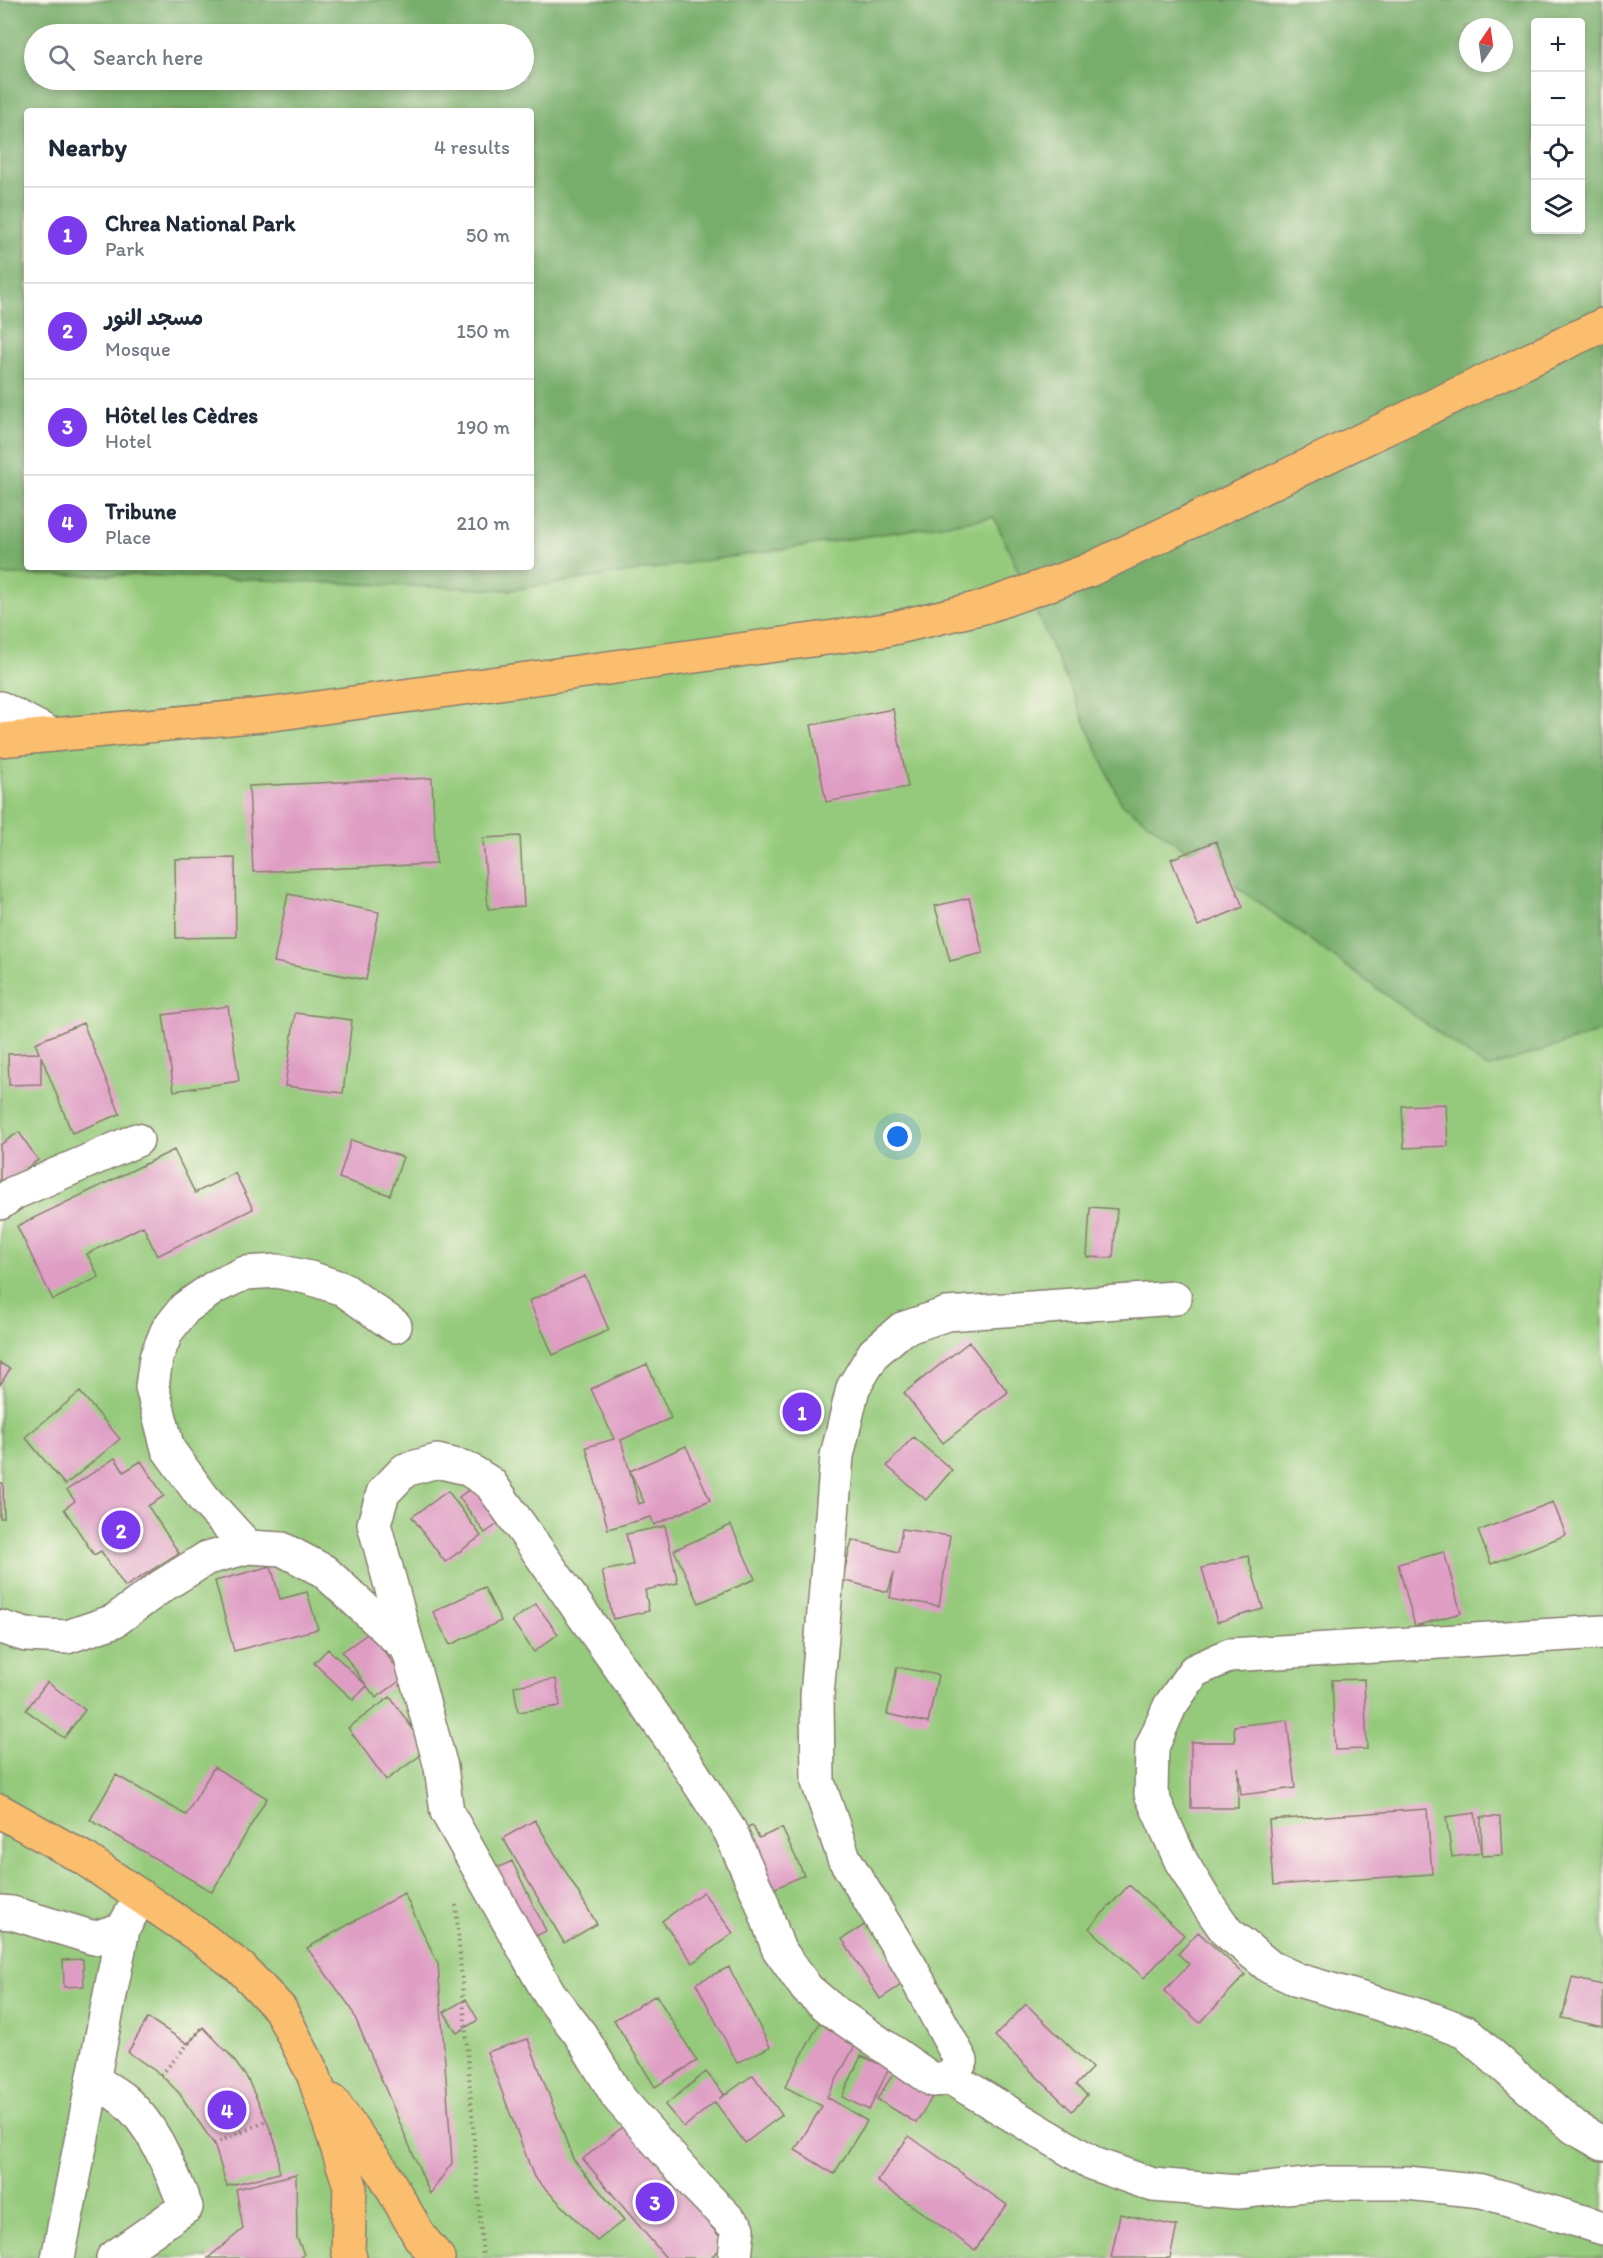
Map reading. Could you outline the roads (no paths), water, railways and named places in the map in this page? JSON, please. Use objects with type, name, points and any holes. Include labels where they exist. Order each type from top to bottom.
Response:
[{"type":"main road","points":[[0,740],[273,714],[885,630],[984,607],[1087,571],[1603,325]]},
{"type":"main road","points":[[0,1811],[85,1859],[142,1896],[241,1968],[279,2008],[314,2076],[383,2172],[420,2237],[438,2258]]},
{"type":"main road","points":[[314,2076],[350,2186],[348,2250],[350,2258]]},
{"type":"street","points":[[0,708],[52,735]]},
{"type":"street","points":[[0,1203],[14,1193],[138,1140]]},
{"type":"street","points":[[248,1546],[204,1499],[168,1449],[152,1387],[156,1358],[167,1331],[185,1308],[215,1287],[245,1273],[277,1270],[343,1289],[395,1326]]},
{"type":"street","points":[[951,2078],[961,2061],[910,1966],[844,1857],[818,1782],[818,1696],[837,1456],[853,1388],[873,1353],[902,1329],[947,1314],[1175,1298]]},
{"type":"street","points":[[735,2258],[738,2229],[697,2187],[618,2097],[580,2034],[550,1995],[447,1812],[441,1767],[406,1647],[374,1524],[383,1493],[405,1470],[436,1461],[466,1468],[490,1483],[672,1741],[730,1831],[761,1900],[778,1948],[807,1989],[834,2012],[933,2080],[951,2078],[1094,2164],[1153,2185],[1238,2193],[1325,2183],[1407,2182],[1482,2191],[1603,2228]]},
{"type":"street","points":[[0,1627],[26,1635],[67,1637],[114,1621],[162,1586],[207,1558],[248,1546],[282,1549],[324,1571],[406,1647]]},
{"type":"street","points":[[1603,1632],[1230,1655],[1194,1671],[1170,1706],[1152,1747],[1151,1794],[1181,1861],[1204,1899],[1227,1932],[1270,1967],[1298,1980],[1434,2020],[1465,2032],[1575,2128],[1603,2144]]},
{"type":"street","points":[[58,2258],[123,1929],[142,1896]]},
{"type":"street","points":[[0,1912],[12,1913],[94,1938],[123,1929]]},
{"type":"street","points":[[93,2080],[124,2099],[141,2117],[166,2160],[186,2207],[113,2258]]},
{"type":"place","name":"Chrea National Park","points":[[802,1412]]},
{"type":"place","name":"مسجد النور","points":[[121,1530]]},
{"type":"place","name":"Tribune","points":[[227,2110]]},
{"type":"place","name":"Hôtel les Cèdres","points":[[655,2202]]}]
